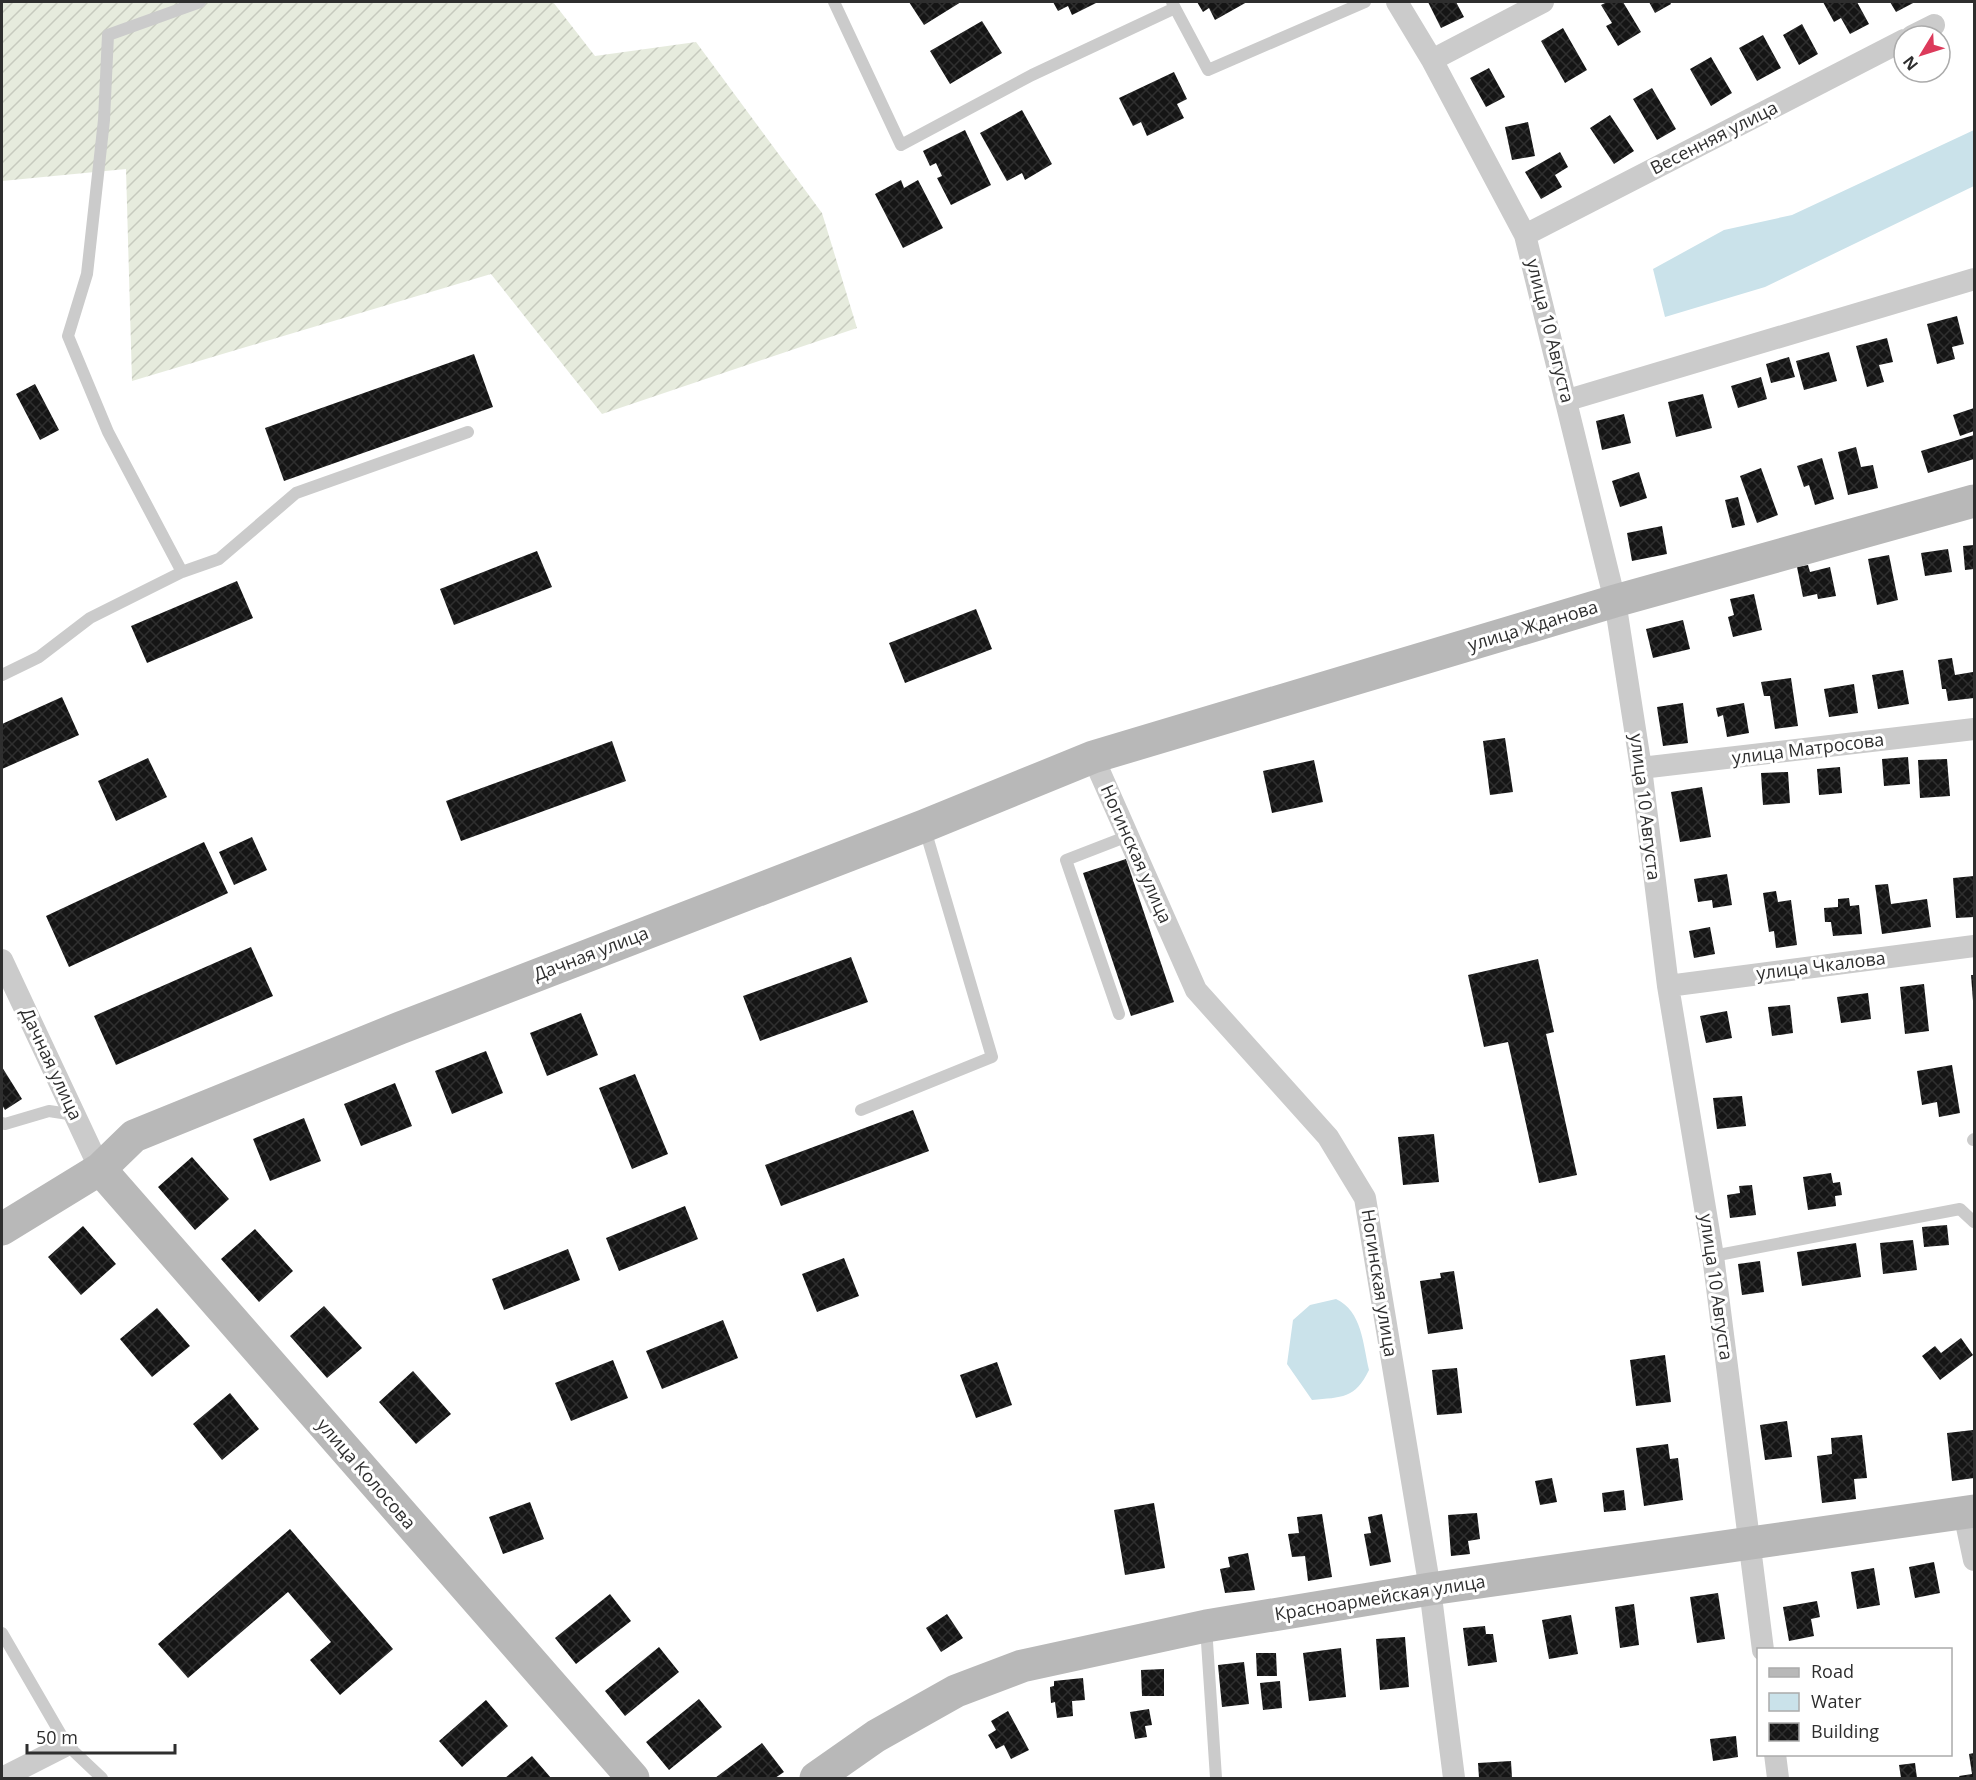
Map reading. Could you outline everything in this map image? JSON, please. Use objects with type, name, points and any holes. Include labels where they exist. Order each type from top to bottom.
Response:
[{"type":"street","name":"улица 10 Августа","points":[[1397,2],[1432,60],[1525,235],[1568,400],[1616,601],[1641,768],[1668,986],[1713,1256],[1763,1648]]},
{"type":"street","points":[[1432,60],[1543,2]]},
{"type":"street","name":"Весенняя улица","points":[[1525,235],[1892,46]]},
{"type":"street","points":[[1568,400],[1974,279]]},
{"type":"street","name":"улица Жданова","points":[[1093,757],[1616,601],[1974,501]]},
{"type":"street","name":"улица Матросова","points":[[1641,768],[1974,729]]},
{"type":"street","name":"Дачная улица","points":[[2,1229],[100,1169],[134,1136],[400,1028],[924,826],[1093,757]]},
{"type":"street","name":"Ногинская улица","points":[[1093,757],[1196,990],[1328,1137],[1365,1198],[1430,1589],[1454,1779]]},
{"type":"street","name":"улица Чкалова","points":[[1668,986],[1974,946]]},
{"type":"street","name":"Дачная улица","points":[[2,960],[100,1169]]},
{"type":"street","name":"улица Колосова","points":[[100,1169],[633,1779]]},
{"type":"street","points":[[1969,1512],[1974,1560]]},
{"type":"street","name":"Красноармейская улица","points":[[816,1779],[876,1736],[956,1691],[1022,1666],[1206,1626],[1430,1589],[1969,1512]]},
{"type":"street","points":[[2,1779],[67,1745]]},
{"type":"street","points":[[1775,1756],[1778,1779]]},
{"type":"lane","points":[[182,572],[108,432],[68,336],[87,274],[104,120],[108,35],[200,2]]},
{"type":"lane","points":[[834,2],[901,145],[1032,75],[1173,5],[1208,70],[1365,2]]},
{"type":"lane","points":[[2,675],[39,657],[90,618],[182,572],[219,559],[296,493],[468,432]]},
{"type":"lane","points":[[861,1110],[992,1057],[924,826]]},
{"type":"lane","points":[[1119,1014],[1066,860],[1128,836]]},
{"type":"lane","points":[[2,1123],[5,1125],[49,1111],[75,1115]]},
{"type":"lane","points":[[1713,1256],[1960,1209],[1974,1222]]},
{"type":"lane","points":[[1206,1626],[1216,1779]]},
{"type":"lane","points":[[2,1633],[67,1745],[102,1779]]},
{"type":"shaded area","points":[[2,2],[553,2],[595,56],[696,42],[822,213],[857,328],[602,414],[491,274],[132,381],[126,169],[2,181]]},
{"type":"water","points":[[1974,130],[1974,186],[1765,287],[1665,317],[1653,269],[1724,230],[1792,215]]},
{"type":"water","points":[[1336,1299],[1345,1304],[1356,1320],[1363,1339],[1369,1370],[1358,1386],[1346,1395],[1312,1400],[1287,1364],[1293,1320],[1310,1305]]},
{"type":"building","points":[[909,2],[961,2],[924,25]]},
{"type":"building","points":[[1053,2],[1098,2],[1072,15],[1068,6],[1058,11]]},
{"type":"building","points":[[1197,2],[1247,2],[1215,20],[1209,8],[1203,12]]},
{"type":"building","points":[[1428,2],[1456,2],[1464,17],[1441,28]]},
{"type":"building","points":[[1607,2],[1623,2],[1641,32],[1618,46],[1606,26],[1612,23],[1601,5]]},
{"type":"building","points":[[1649,2],[1670,2],[1671,4],[1655,13]]},
{"type":"building","points":[[1823,2],[1857,2],[1869,24],[1850,34],[1841,18],[1834,22]]},
{"type":"building","points":[[1890,2],[1915,2],[1896,12]]},
{"type":"building","points":[[982,21],[1002,53],[950,84],[930,51]]},
{"type":"building","points":[[1802,24],[1818,54],[1799,65],[1783,35]]},
{"type":"building","points":[[1563,28],[1587,70],[1565,83],[1541,41]]},
{"type":"building","points":[[1763,35],[1781,68],[1757,81],[1739,48]]},
{"type":"building","points":[[1711,57],[1732,93],[1711,106],[1690,69]]},
{"type":"building","points":[[1489,68],[1505,97],[1486,107],[1470,78]]},
{"type":"building","points":[[1174,72],[1187,99],[1177,104],[1184,118],[1147,136],[1141,122],[1133,126],[1119,98]]},
{"type":"building","points":[[1652,88],[1676,129],[1657,140],[1633,99]]},
{"type":"building","points":[[1022,110],[1052,164],[1025,180],[1022,173],[1007,181],[980,133]]},
{"type":"building","points":[[1610,115],[1634,151],[1614,164],[1590,128]]},
{"type":"building","points":[[1528,122],[1535,156],[1512,160],[1505,127]]},
{"type":"building","points":[[965,130],[991,185],[951,205],[937,178],[942,176],[936,163],[930,166],[923,151]]},
{"type":"building","points":[[1560,152],[1568,167],[1555,175],[1562,187],[1541,199],[1525,172]]},
{"type":"building","points":[[901,180],[904,188],[918,180],[943,228],[903,248],[875,194]]},
{"type":"building","points":[[1957,316],[1964,344],[1952,347],[1955,359],[1937,364],[1927,324]]},
{"type":"building","points":[[1887,338],[1893,362],[1879,365],[1884,382],[1867,387],[1856,346]]},
{"type":"building","points":[[1829,352],[1837,381],[1804,390],[1796,361]]},
{"type":"building","points":[[474,354],[493,407],[284,481],[265,428]]},
{"type":"building","points":[[1789,357],[1795,377],[1771,383],[1766,364]]},
{"type":"building","points":[[1761,377],[1767,399],[1738,408],[1731,386]]},
{"type":"building","points":[[35,384],[59,430],[40,440],[16,394]]},
{"type":"building","points":[[1703,394],[1712,428],[1676,437],[1668,402]]},
{"type":"building","points":[[1974,408],[1974,431],[1960,436],[1953,415]]},
{"type":"building","points":[[1624,414],[1631,443],[1602,450],[1596,421]]},
{"type":"building","points":[[1974,435],[1974,459],[1928,473],[1921,451]]},
{"type":"building","points":[[1856,447],[1861,467],[1873,465],[1878,488],[1848,495],[1838,452]]},
{"type":"building","points":[[1822,458],[1834,499],[1815,505],[1809,485],[1804,487],[1797,466]]},
{"type":"building","points":[[1761,468],[1778,515],[1757,523],[1740,476]]},
{"type":"building","points":[[1639,472],[1647,498],[1620,507],[1612,481]]},
{"type":"building","points":[[1738,497],[1745,525],[1732,528],[1725,500]]},
{"type":"building","points":[[1662,526],[1667,554],[1632,561],[1627,533]]},
{"type":"building","points":[[1974,545],[1974,569],[1965,570],[1963,546]]},
{"type":"building","points":[[1948,549],[1952,572],[1925,576],[1921,553]]},
{"type":"building","points":[[537,551],[552,587],[454,625],[440,589]]},
{"type":"building","points":[[1889,555],[1898,600],[1877,605],[1868,559]]},
{"type":"building","points":[[1808,565],[1810,572],[1830,567],[1836,596],[1818,599],[1817,594],[1803,597],[1797,567]]},
{"type":"building","points":[[237,581],[253,618],[147,663],[131,626]]},
{"type":"building","points":[[1754,594],[1762,630],[1733,637],[1728,617],[1734,615],[1730,599]]},
{"type":"building","points":[[976,609],[992,649],[905,683],[889,643]]},
{"type":"building","points":[[1683,620],[1690,649],[1653,658],[1646,629]]},
{"type":"building","points":[[1952,658],[1955,675],[1973,672],[1974,698],[1948,701],[1946,689],[1942,689],[1938,660]]},
{"type":"building","points":[[1903,670],[1909,704],[1878,709],[1872,675]]},
{"type":"building","points":[[1791,678],[1798,726],[1775,729],[1770,696],[1764,696],[1761,682]]},
{"type":"building","points":[[1854,684],[1858,713],[1829,717],[1824,689]]},
{"type":"building","points":[[62,697],[79,735],[2,769],[2,724]]},
{"type":"building","points":[[1683,703],[1688,743],[1663,746],[1657,707]]},
{"type":"building","points":[[1744,703],[1749,733],[1727,737],[1723,715],[1718,717],[1716,708]]},
{"type":"building","points":[[1505,738],[1513,792],[1490,795],[1483,741]]},
{"type":"building","points":[[612,741],[626,781],[461,841],[446,801]]},
{"type":"building","points":[[1908,757],[1910,784],[1884,786],[1882,759]]},
{"type":"building","points":[[148,758],[167,797],[116,821],[98,781]]},
{"type":"building","points":[[1947,759],[1950,796],[1920,798],[1918,760]]},
{"type":"building","points":[[1314,760],[1323,802],[1272,813],[1263,771]]},
{"type":"building","points":[[1840,767],[1842,793],[1819,795],[1817,769]]},
{"type":"building","points":[[1788,772],[1790,803],[1763,805],[1761,773]]},
{"type":"building","points":[[1702,787],[1711,837],[1680,842],[1671,792]]},
{"type":"building","points":[[252,837],[267,870],[234,885],[219,852]]},
{"type":"building","points":[[204,842],[228,893],[69,967],[46,916]]},
{"type":"building","points":[[1126,859],[1174,1002],[1131,1016],[1083,873]]},
{"type":"building","points":[[1727,874],[1732,905],[1713,908],[1712,900],[1698,902],[1694,879]]},
{"type":"building","points":[[1974,876],[1974,917],[1956,918],[1953,878]]},
{"type":"building","points":[[1888,884],[1891,904],[1927,899],[1931,927],[1882,934],[1875,885]]},
{"type":"building","points":[[1776,891],[1778,902],[1791,900],[1797,945],[1776,948],[1774,931],[1769,932],[1763,893]]},
{"type":"building","points":[[1849,898],[1850,906],[1859,905],[1862,934],[1833,936],[1831,922],[1825,922],[1824,908],[1838,907],[1838,899]]},
{"type":"building","points":[[1710,927],[1715,954],[1694,958],[1689,931]]},
{"type":"building","points":[[251,947],[273,996],[116,1065],[94,1016]]},
{"type":"building","points":[[851,957],[868,1002],[760,1041],[743,996]]},
{"type":"building","points":[[1538,959],[1554,1032],[1546,1034],[1577,1175],[1539,1183],[1508,1042],[1484,1047],[1468,975]]},
{"type":"building","points":[[1971,975],[1974,975],[1974,1001],[1973,1001]]},
{"type":"building","points":[[1924,984],[1929,1031],[1905,1034],[1900,987]]},
{"type":"building","points":[[1868,993],[1871,1019],[1841,1023],[1837,997]]},
{"type":"building","points":[[1790,1005],[1793,1033],[1772,1036],[1768,1007]]},
{"type":"building","points":[[1727,1011],[1732,1038],[1706,1043],[1700,1016]]},
{"type":"building","points":[[581,1013],[598,1055],[547,1076],[530,1033]]},
{"type":"building","points":[[486,1051],[503,1093],[452,1114],[435,1071]]},
{"type":"building","points":[[1952,1065],[1960,1113],[1939,1117],[1937,1102],[1922,1105],[1917,1071]]},
{"type":"building","points":[[2,1067],[22,1099],[5,1110],[2,1105]]},
{"type":"building","points":[[635,1074],[668,1154],[632,1169],[599,1088]]},
{"type":"building","points":[[395,1083],[412,1126],[361,1146],[344,1104]]},
{"type":"building","points":[[1742,1096],[1746,1126],[1717,1129],[1713,1098]]},
{"type":"building","points":[[913,1110],[929,1151],[781,1206],[765,1165]]},
{"type":"building","points":[[304,1118],[321,1161],[270,1181],[253,1139]]},
{"type":"building","points":[[1434,1134],[1439,1182],[1403,1185],[1398,1137]]},
{"type":"building","points":[[192,1157],[229,1199],[195,1230],[158,1187]]},
{"type":"building","points":[[1831,1173],[1833,1183],[1840,1182],[1842,1195],[1835,1196],[1836,1206],[1808,1210],[1803,1177]]},
{"type":"building","points":[[1752,1185],[1756,1215],[1730,1218],[1727,1195],[1740,1193],[1739,1186]]},
{"type":"building","points":[[685,1206],[698,1239],[619,1271],[606,1238]]},
{"type":"building","points":[[1947,1225],[1949,1245],[1924,1247],[1922,1227]]},
{"type":"building","points":[[83,1226],[116,1264],[81,1295],[48,1257]]},
{"type":"building","points":[[255,1229],[293,1271],[259,1302],[221,1259]]},
{"type":"building","points":[[1913,1240],[1917,1270],[1883,1274],[1880,1243]]},
{"type":"building","points":[[1856,1243],[1861,1277],[1802,1286],[1797,1252]]},
{"type":"building","points":[[568,1249],[580,1280],[504,1310],[492,1279]]},
{"type":"building","points":[[844,1258],[859,1296],[817,1312],[802,1274]]},
{"type":"building","points":[[1760,1261],[1764,1292],[1742,1295],[1738,1264]]},
{"type":"building","points":[[1454,1271],[1463,1329],[1428,1334],[1420,1281],[1441,1278],[1440,1273]]},
{"type":"building","points":[[324,1306],[362,1348],[327,1378],[290,1336]]},
{"type":"building","points":[[157,1308],[190,1346],[152,1377],[120,1339]]},
{"type":"building","points":[[723,1320],[738,1358],[662,1389],[646,1351]]},
{"type":"building","points":[[1961,1338],[1973,1355],[1940,1380],[1922,1356],[1935,1346],[1941,1353]]},
{"type":"building","points":[[1665,1355],[1671,1402],[1636,1406],[1630,1360]]},
{"type":"building","points":[[613,1360],[628,1398],[571,1421],[555,1383]]},
{"type":"building","points":[[997,1362],[1012,1405],[976,1418],[960,1375]]},
{"type":"building","points":[[1457,1368],[1462,1413],[1437,1415],[1432,1370]]},
{"type":"building","points":[[413,1371],[451,1414],[416,1444],[379,1402]]},
{"type":"building","points":[[230,1393],[259,1429],[222,1460],[193,1424]]},
{"type":"building","points":[[1787,1421],[1792,1457],[1765,1460],[1760,1425]]},
{"type":"building","points":[[1973,1430],[1974,1478],[1952,1481],[1947,1433]]},
{"type":"building","points":[[1862,1435],[1867,1478],[1854,1479],[1856,1499],[1822,1503],[1817,1456],[1832,1454],[1831,1438]]},
{"type":"building","points":[[1668,1444],[1670,1459],[1678,1458],[1683,1500],[1644,1506],[1636,1448]]},
{"type":"building","points":[[1552,1478],[1557,1502],[1540,1505],[1535,1481]]},
{"type":"building","points":[[1624,1490],[1626,1510],[1604,1512],[1602,1493]]},
{"type":"building","points":[[530,1502],[544,1539],[503,1554],[489,1517]]},
{"type":"building","points":[[1154,1503],[1165,1568],[1125,1575],[1114,1510]]},
{"type":"building","points":[[1477,1513],[1480,1539],[1468,1541],[1470,1554],[1451,1556],[1448,1515]]},
{"type":"building","points":[[1322,1514],[1332,1577],[1308,1581],[1305,1556],[1292,1557],[1288,1534],[1299,1533],[1297,1517]]},
{"type":"building","points":[[1382,1514],[1391,1562],[1370,1566],[1364,1534],[1371,1533],[1368,1517]]},
{"type":"building","points":[[290,1529],[393,1649],[340,1695],[310,1660],[331,1642],[288,1592],[188,1678],[158,1644]]},
{"type":"building","points":[[1248,1553],[1255,1590],[1225,1593],[1220,1569],[1230,1567],[1228,1557]]},
{"type":"building","points":[[1934,1562],[1940,1593],[1915,1598],[1909,1567]]},
{"type":"building","points":[[1874,1568],[1880,1605],[1857,1609],[1851,1572]]},
{"type":"building","points":[[1718,1593],[1725,1639],[1697,1643],[1690,1597]]},
{"type":"building","points":[[610,1594],[631,1621],[576,1664],[555,1638]]},
{"type":"building","points":[[1817,1601],[1820,1617],[1811,1619],[1814,1636],[1789,1641],[1783,1607]]},
{"type":"building","points":[[1634,1604],[1639,1645],[1620,1648],[1615,1607]]},
{"type":"building","points":[[947,1614],[963,1638],[941,1652],[926,1628]]},
{"type":"building","points":[[1571,1615],[1578,1654],[1549,1659],[1542,1620]]},
{"type":"building","points":[[1485,1626],[1486,1634],[1493,1634],[1497,1662],[1468,1666],[1463,1628]]},
{"type":"building","points":[[1405,1637],[1409,1687],[1380,1690],[1376,1639]]},
{"type":"building","points":[[659,1647],[679,1672],[625,1716],[605,1691]]},
{"type":"building","points":[[1341,1648],[1346,1697],[1309,1701],[1303,1653]]},
{"type":"building","points":[[1256,1653],[1276,1653],[1277,1676],[1257,1676]]},
{"type":"building","points":[[1244,1662],[1249,1704],[1222,1707],[1218,1665]]},
{"type":"building","points":[[1164,1669],[1164,1696],[1142,1696],[1141,1670]]},
{"type":"building","points":[[1083,1678],[1085,1700],[1072,1701],[1073,1716],[1057,1718],[1055,1702],[1051,1703],[1050,1687],[1054,1686],[1054,1681]]},
{"type":"building","points":[[1280,1681],[1282,1708],[1263,1710],[1260,1683]]},
{"type":"building","points":[[699,1699],[722,1727],[669,1770],[646,1742]]},
{"type":"building","points":[[486,1700],[508,1726],[462,1767],[439,1741]]},
{"type":"building","points":[[1149,1709],[1152,1725],[1145,1726],[1147,1737],[1135,1739],[1130,1712]]},
{"type":"building","points":[[1008,1711],[1029,1750],[1011,1759],[1004,1745],[996,1749],[988,1735],[996,1730],[991,1721]]},
{"type":"building","points":[[1736,1736],[1738,1757],[1713,1761],[1710,1739]]},
{"type":"building","points":[[762,1743],[784,1772],[775,1778],[715,1778]]},
{"type":"building","points":[[1974,1753],[1974,1778],[1960,1778],[1959,1776],[1972,1774],[1969,1754]]},
{"type":"building","points":[[532,1756],[551,1778],[505,1778]]},
{"type":"building","points":[[1511,1761],[1512,1778],[1479,1778],[1478,1763]]},
{"type":"building","points":[[1915,1763],[1917,1778],[1901,1778],[1899,1765]]}]
